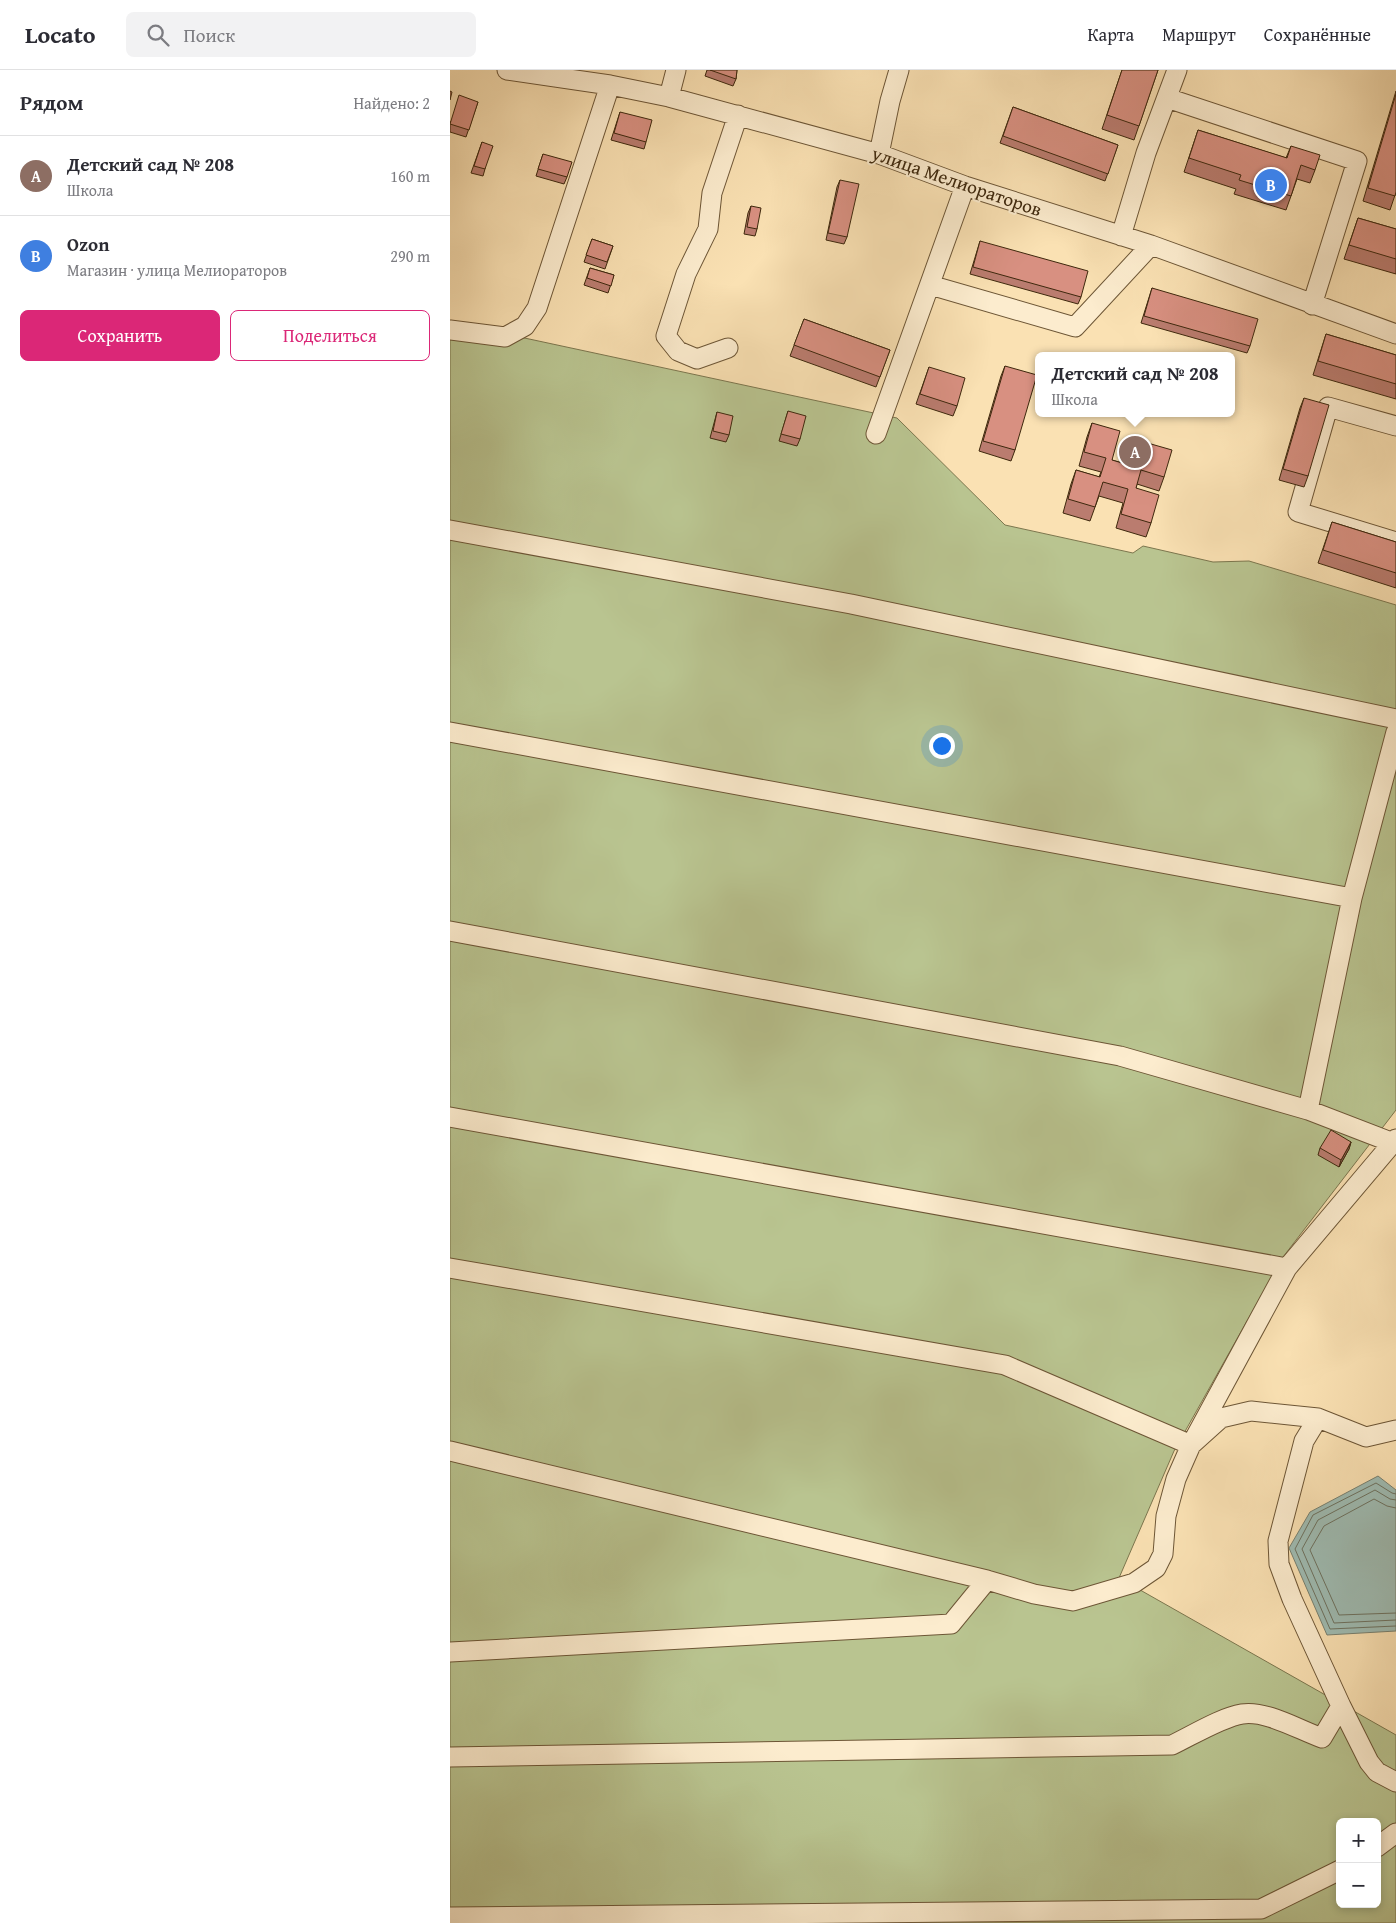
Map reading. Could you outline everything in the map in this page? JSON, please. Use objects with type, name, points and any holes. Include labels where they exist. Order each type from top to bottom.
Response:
[{"type":"street","name":"улица Мелиораторов","points":[[507,70],[610,85],[669,97],[879,154],[965,186],[1151,245],[1396,334]]},
{"type":"street","points":[[669,97],[676,70]]},
{"type":"street","points":[[879,154],[890,101],[899,70]]},
{"type":"street","points":[[1121,236],[1146,153],[1177,70]]},
{"type":"street","points":[[450,330],[504,337],[525,326],[537,308],[610,85]]},
{"type":"street","points":[[1168,98],[1357,161],[1312,305]]},
{"type":"street","points":[[728,348],[697,360],[678,351],[666,336],[686,274],[708,229],[712,193],[738,115]]},
{"type":"street","points":[[876,434],[965,186]]},
{"type":"street","points":[[930,285],[1076,327],[1151,245]]},
{"type":"street","points":[[1396,426],[1328,407],[1298,512],[1396,542]]},
{"type":"street","points":[[450,530],[851,604],[1396,719]]},
{"type":"street","points":[[450,732],[1352,898]]},
{"type":"street","points":[[1308,1110],[1352,898],[1396,732]]},
{"type":"street","points":[[450,931],[1120,1056],[1308,1110],[1395,1142],[1287,1268],[1191,1445],[1176,1479],[1166,1516],[1163,1554],[1156,1568],[1134,1582],[1073,1601],[1034,1594],[987,1580],[450,1451]]},
{"type":"street","points":[[450,1117],[1287,1268]]},
{"type":"street","points":[[450,1268],[1005,1365],[1191,1445]]},
{"type":"street","points":[[1191,1445],[1221,1418],[1251,1410],[1318,1418],[1366,1436],[1396,1430]]},
{"type":"street","points":[[1318,1418],[1304,1441],[1278,1542],[1279,1564],[1292,1599],[1369,1762],[1378,1772],[1396,1782]]},
{"type":"street","points":[[450,1652],[951,1624],[987,1580]]},
{"type":"street","points":[[450,1757],[1172,1745],[1231,1716],[1242,1714],[1266,1716],[1322,1738],[1341,1706]]},
{"type":"street","points":[[1381,1844],[1396,1833]]},
{"type":"street","points":[[450,1917],[1260,1909],[1336,1872]]},
{"type":"green space","points":[[450,322],[897,418],[1005,525],[1133,553],[1143,546],[1213,562],[1249,561],[1396,605],[1396,1110],[1283,1257],[1174,1451],[1119,1578],[1396,1735],[1396,1923],[450,1923]]},
{"type":"water","points":[[1378,1476],[1396,1490],[1396,1631],[1327,1635],[1289,1548],[1310,1512]]},
{"type":"building","points":[[710,70],[737,70],[736,79]]},
{"type":"building","points":[[1122,70],[1158,70],[1139,126],[1107,115]]},
{"type":"building","points":[[1396,94],[1396,192],[1395,196],[1368,188]]},
{"type":"building","points":[[459,95],[478,102],[469,130],[450,124]]},
{"type":"building","points":[[1013,107],[1118,145],[1108,174],[1003,136]]},
{"type":"building","points":[[620,112],[652,120],[646,142],[614,133]]},
{"type":"building","points":[[1198,130],[1287,158],[1291,146],[1320,155],[1315,170],[1301,165],[1291,196],[1239,180],[1241,175],[1189,158]]},
{"type":"building","points":[[482,142],[493,146],[485,169],[474,166]]},
{"type":"building","points":[[543,154],[572,162],[567,177],[538,169]]},
{"type":"building","points":[[840,180],[859,184],[847,237],[828,233]]},
{"type":"building","points":[[751,206],[761,208],[757,229],[747,227]]},
{"type":"building","points":[[1358,218],[1396,229],[1396,259],[1349,245]]},
{"type":"building","points":[[592,239],[613,246],[607,262],[586,255]]},
{"type":"building","points":[[980,241],[1088,271],[1081,297],[973,267]]},
{"type":"building","points":[[590,268],[614,275],[611,286],[587,278]]},
{"type":"building","points":[[1152,288],[1258,319],[1250,346],[1144,316]]},
{"type":"building","points":[[804,319],[890,350],[880,377],[794,345]]},
{"type":"building","points":[[1326,334],[1396,355],[1396,384],[1318,361]]},
{"type":"building","points":[[1005,366],[1035,374],[1035,382],[1015,450],[983,441]]},
{"type":"building","points":[[929,367],[965,378],[957,406],[920,394]]},
{"type":"building","points":[[1304,398],[1329,405],[1308,476],[1283,469]]},
{"type":"building","points":[[788,411],[806,416],[800,439],[781,434]]},
{"type":"building","points":[[717,412],[733,416],[729,435],[713,431]]},
{"type":"building","points":[[1092,423],[1120,431],[1112,460],[1136,467],[1144,442],[1172,450],[1164,477],[1141,470],[1136,488],[1159,495],[1151,523],[1121,514],[1128,489],[1103,482],[1095,507],[1068,499],[1076,470],[1100,477],[1106,458],[1084,452]]},
{"type":"building","points":[[1332,522],[1396,542],[1396,573],[1323,550]]},
{"type":"building","points":[[1331,1130],[1351,1142],[1341,1160],[1320,1148]]},
{"type":"place","name":"Ozon","points":[[1271,185]]},
{"type":"place","name":"Детский сад № 208","points":[[1135,452]]}]
